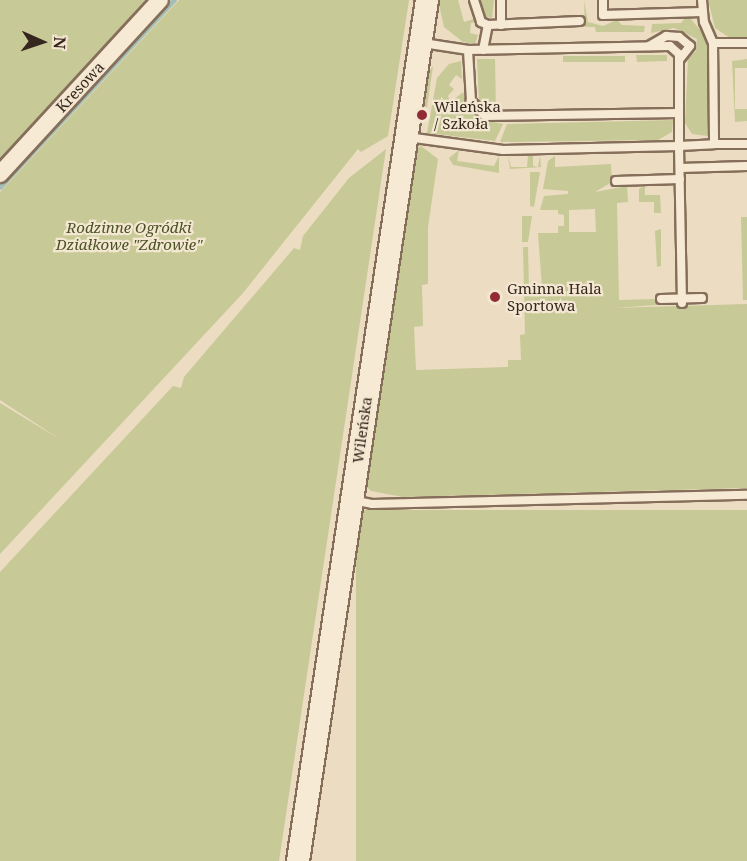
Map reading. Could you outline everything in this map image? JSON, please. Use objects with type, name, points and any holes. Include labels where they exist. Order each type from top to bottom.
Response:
[{"type":"street","name":"Kresowa","points":[[0,174],[160,0]]},
{"type":"street","name":"Wileńska","points":[[298,861],[427,0]]},
{"type":"lane","points":[[474,0],[481,22],[488,25],[580,21]]},
{"type":"lane","points":[[501,0],[501,25]]},
{"type":"lane","points":[[603,0],[603,15],[702,12]]},
{"type":"lane","points":[[702,0],[702,12],[713,43],[714,144]]},
{"type":"lane","points":[[483,50],[488,25]]},
{"type":"lane","points":[[648,47],[666,36],[679,37],[690,46],[680,59]]},
{"type":"lane","points":[[420,42],[468,50],[670,46],[676,49],[680,59],[682,301]]},
{"type":"lane","points":[[713,43],[747,43]]},
{"type":"lane","points":[[468,50],[471,100],[485,116],[679,113]]},
{"type":"lane","points":[[406,136],[504,150],[747,144]]},
{"type":"lane","points":[[680,168],[747,166]]},
{"type":"lane","points":[[616,181],[680,179]]},
{"type":"lane","points":[[661,299],[682,301],[702,298]]},
{"type":"lane","points":[[352,500],[384,504],[747,495]]},
{"type":"green space","points":[[0,0],[145,0],[0,163]]},
{"type":"green space","name":"Rodzinne Ogródki Działkowe \"Zdrowie\"","points":[[179,0],[409,0],[388,136],[361,152],[358,149],[243,293],[0,554],[0,403],[61,440],[0,400],[0,192]]},
{"type":"green space","points":[[438,0],[458,0],[464,22],[477,18],[477,22],[471,23],[470,33],[478,35],[475,44],[463,42],[444,27]]},
{"type":"green space","points":[[480,0],[494,0],[492,18],[484,16]]},
{"type":"green space","points":[[584,0],[588,22],[603,26],[617,20],[622,25],[645,26],[644,32],[596,32],[595,27],[585,27]]},
{"type":"green space","points":[[708,0],[747,0],[747,40],[730,38],[715,28]]},
{"type":"green space","points":[[685,18],[690,18],[707,38],[708,136],[692,134],[685,123],[688,59],[696,51],[697,39],[674,28],[651,33],[652,24],[681,23]]},
{"type":"green space","points":[[636,55],[667,55],[667,61],[637,62]]},
{"type":"green space","points":[[563,56],[625,56],[625,62],[563,62]]},
{"type":"green space","points":[[477,59],[495,59],[496,111],[479,102]]},
{"type":"green space","points":[[747,59],[747,68],[735,68],[735,109],[747,109],[747,121],[735,122],[732,61]]},
{"type":"green space","points":[[461,61],[462,79],[456,75],[449,85],[454,89],[448,96],[450,103],[463,92],[467,106],[478,119],[503,124],[495,141],[427,133],[437,78],[449,64]]},
{"type":"green space","points":[[433,66],[427,107],[418,106],[426,76]]},
{"type":"green space","points":[[673,120],[672,132],[658,140],[500,142],[507,124]]},
{"type":"green space","points":[[421,146],[438,159],[428,227],[428,284],[422,285],[423,326],[414,327],[416,370],[508,367],[508,360],[521,360],[520,335],[525,334],[523,247],[528,247],[529,288],[542,288],[538,233],[558,233],[558,226],[564,226],[564,215],[558,214],[558,210],[540,210],[544,196],[568,194],[568,191],[543,189],[548,161],[555,156],[555,167],[611,164],[612,182],[595,192],[627,186],[628,202],[617,203],[619,300],[657,299],[657,305],[613,308],[747,304],[747,488],[403,497],[371,491],[364,484],[415,149]],"holes":[[[595,209],[596,232],[569,232],[569,210]]]},
{"type":"green space","points":[[386,149],[279,861],[0,861],[0,572],[173,386],[181,388],[184,377],[294,248],[300,250],[303,236],[349,178]]},
{"type":"green space","points":[[459,150],[457,161],[494,166],[499,156],[499,173],[453,165],[449,158]]},
{"type":"green space","points":[[508,156],[511,167],[527,167],[528,156],[533,156],[533,166],[538,167],[540,156],[541,167],[510,169]]},
{"type":"green space","points":[[530,172],[540,172],[534,207],[530,206]]},
{"type":"green space","points":[[645,185],[645,195],[660,195],[661,213],[654,213],[654,202],[639,202],[639,189]]},
{"type":"green space","points":[[522,216],[532,216],[528,242],[522,242]]},
{"type":"green space","points":[[741,217],[747,217],[747,300],[743,300]]},
{"type":"green space","points":[[661,229],[661,266],[657,267],[655,231]]},
{"type":"green space","points":[[356,510],[747,510],[747,861],[356,861]]},
{"type":"waterway","points":[[0,187],[174,0]]},
{"type":"place","name":"Wileńska / Szkoła","points":[[422,115]]},
{"type":"place","name":"Gminna Hala Sportowa","points":[[495,297]]}]
